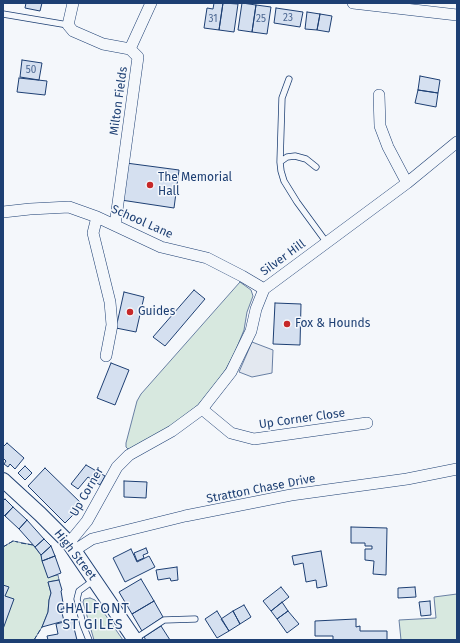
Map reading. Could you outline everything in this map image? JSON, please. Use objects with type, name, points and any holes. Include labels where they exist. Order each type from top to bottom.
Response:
[{"type":"street","points":[[73,3],[68,25],[73,31],[103,44],[130,49],[151,3]]},
{"type":"street","points":[[353,3],[457,15]]},
{"type":"street","name":"Milton Fields","points":[[115,225],[138,57],[130,49]]},
{"type":"street","points":[[379,95],[380,126],[388,147],[407,183]]},
{"type":"street","name":"Silver Hill","points":[[129,455],[172,431],[202,409],[231,372],[251,331],[256,309],[264,289],[407,183],[457,142]]},
{"type":"street","name":"School Lane","points":[[3,212],[30,208],[69,207],[115,225],[161,248],[207,258],[264,289]]},
{"type":"street","points":[[97,217],[93,233],[110,302],[112,325],[106,356]]},
{"type":"street","name":"Up Corner Close","points":[[202,409],[231,433],[254,439],[367,423]]},
{"type":"street","name":"Up Corner","points":[[72,546],[117,467],[129,455]]},
{"type":"street","name":"Stratton Chase Drive","points":[[72,546],[92,539],[185,516],[291,495],[406,479],[457,469]]},
{"type":"street","name":"High Street","points":[[3,480],[72,546],[135,640]]},
{"type":"lane","points":[[3,14],[68,25]]},
{"type":"lane","points":[[289,79],[282,98],[281,171],[284,181],[293,197],[327,243]]},
{"type":"lane","points":[[280,162],[287,157],[295,156],[306,159],[316,167]]},
{"type":"lane","points":[[89,640],[83,625],[77,599],[79,591],[95,580]]},
{"type":"lane","points":[[135,640],[164,620],[195,619]]},
{"type":"shaded area","points":[[240,282],[251,290],[253,296],[247,312],[244,330],[226,369],[212,389],[198,405],[170,427],[133,449],[128,449],[126,447],[126,443],[137,401],[141,394]]},
{"type":"shaded area","points":[[252,342],[273,350],[272,373],[252,377],[239,372]]},
{"type":"shaded area","points":[[13,541],[33,545],[41,555],[48,577],[58,575],[59,580],[48,582],[51,593],[48,612],[42,627],[34,640],[3,640],[3,547]]},
{"type":"shaded area","points":[[457,594],[457,640],[401,640],[399,620],[436,618],[434,597]]},
{"type":"shaded area","points":[[90,598],[95,600],[123,640],[94,640],[83,602],[84,599]]},
{"type":"building","points":[[26,3],[42,3],[40,11],[25,8]]},
{"type":"building","points":[[214,3],[223,3],[219,30],[204,28],[207,8],[213,9]]},
{"type":"building","points":[[223,3],[238,4],[234,32],[219,30]]},
{"type":"building","points":[[242,3],[256,5],[252,32],[238,30]]},
{"type":"building","points":[[256,5],[271,7],[267,34],[252,32]]},
{"type":"building","points":[[276,8],[303,12],[300,27],[274,23]]},
{"type":"building","points":[[307,12],[320,14],[317,30],[305,29]]},
{"type":"building","points":[[320,14],[332,16],[329,32],[317,30]]},
{"type":"building","points":[[22,60],[42,63],[39,80],[20,77]]},
{"type":"building","points":[[420,76],[440,80],[438,93],[418,90]]},
{"type":"building","points":[[19,78],[47,81],[45,95],[17,92]]},
{"type":"building","points":[[418,90],[438,93],[436,107],[415,103]]},
{"type":"building","name":"The Memorial Hall","points":[[126,163],[179,170],[174,208],[121,200]]},
{"type":"building","points":[[194,290],[205,299],[165,346],[153,337]]},
{"type":"building","name":"Guides","points":[[124,292],[144,297],[136,332],[116,328]]},
{"type":"building","name":"Fox & Hounds","points":[[275,303],[301,304],[300,345],[273,344]]},
{"type":"building","points":[[111,363],[129,370],[115,405],[97,398]]},
{"type":"building","points":[[7,443],[24,458],[15,469],[10,464],[8,467],[4,464],[6,461],[3,458],[3,447]]},
{"type":"building","points":[[86,465],[105,476],[100,485],[88,477],[78,489],[71,484]]},
{"type":"building","points":[[25,466],[32,473],[25,480],[18,473]]},
{"type":"building","points":[[45,468],[83,505],[65,523],[28,486]]},
{"type":"building","points":[[124,481],[147,482],[146,498],[124,497]]},
{"type":"building","points":[[5,499],[13,507],[3,517],[3,501]]},
{"type":"building","points":[[13,507],[27,520],[19,529],[5,516]]},
{"type":"building","points":[[27,520],[44,539],[35,547],[19,529]]},
{"type":"building","points":[[351,527],[387,528],[386,575],[373,574],[374,561],[365,560],[365,549],[372,549],[372,546],[365,546],[365,543],[351,543]]},
{"type":"building","points":[[44,539],[51,546],[41,555],[35,547]]},
{"type":"building","points":[[51,546],[55,556],[42,561],[41,555]]},
{"type":"building","points":[[146,548],[148,553],[143,555],[144,558],[137,561],[134,553]]},
{"type":"building","points":[[131,549],[137,562],[149,556],[155,567],[125,582],[113,558]]},
{"type":"building","points":[[321,551],[327,586],[317,588],[316,580],[306,582],[303,563],[294,565],[292,556]]},
{"type":"building","points":[[55,556],[61,573],[48,578],[42,561]]},
{"type":"building","points":[[177,567],[178,580],[171,581],[170,578],[158,580],[156,570]]},
{"type":"building","points":[[141,579],[154,601],[132,614],[119,592]]},
{"type":"building","points":[[59,580],[62,590],[64,609],[61,609],[64,621],[42,627],[48,612],[51,593],[48,582]]},
{"type":"building","points":[[3,585],[9,587],[5,596],[14,599],[3,629]]},
{"type":"building","points":[[281,587],[289,597],[271,611],[263,601]]},
{"type":"building","points":[[415,587],[416,597],[398,598],[398,588]]},
{"type":"building","points":[[154,601],[163,617],[142,631],[132,614]]},
{"type":"building","points":[[430,601],[431,615],[421,616],[419,602]]},
{"type":"building","points":[[282,602],[288,611],[277,619],[271,611]]},
{"type":"building","points":[[244,605],[251,617],[240,624],[233,611]]},
{"type":"building","points":[[217,611],[229,631],[217,638],[205,619]]},
{"type":"building","points":[[233,611],[240,624],[229,631],[221,619]]},
{"type":"building","points":[[288,611],[299,624],[287,633],[277,619]]},
{"type":"building","points":[[356,619],[356,627],[360,626],[360,631],[387,631],[387,640],[333,640],[333,636],[315,636],[315,621]]},
{"type":"building","points":[[72,620],[77,640],[48,640],[47,636],[58,634],[56,624]]},
{"type":"building","points":[[161,626],[170,640],[146,640],[144,637]]},
{"type":"fence","points":[[3,547],[13,541],[18,542]]},
{"type":"fence","points":[[21,543],[33,545]]},
{"type":"fence","points":[[34,640],[42,627]]},
{"type":"place","name":"The Memorial Hall","points":[[150,185]]},
{"type":"place","name":"Guides","points":[[130,312]]},
{"type":"place","name":"Fox & Hounds","points":[[287,324]]},
{"type":"district","name":"CHALFONT ST GILES","points":[[93,618]]}]
